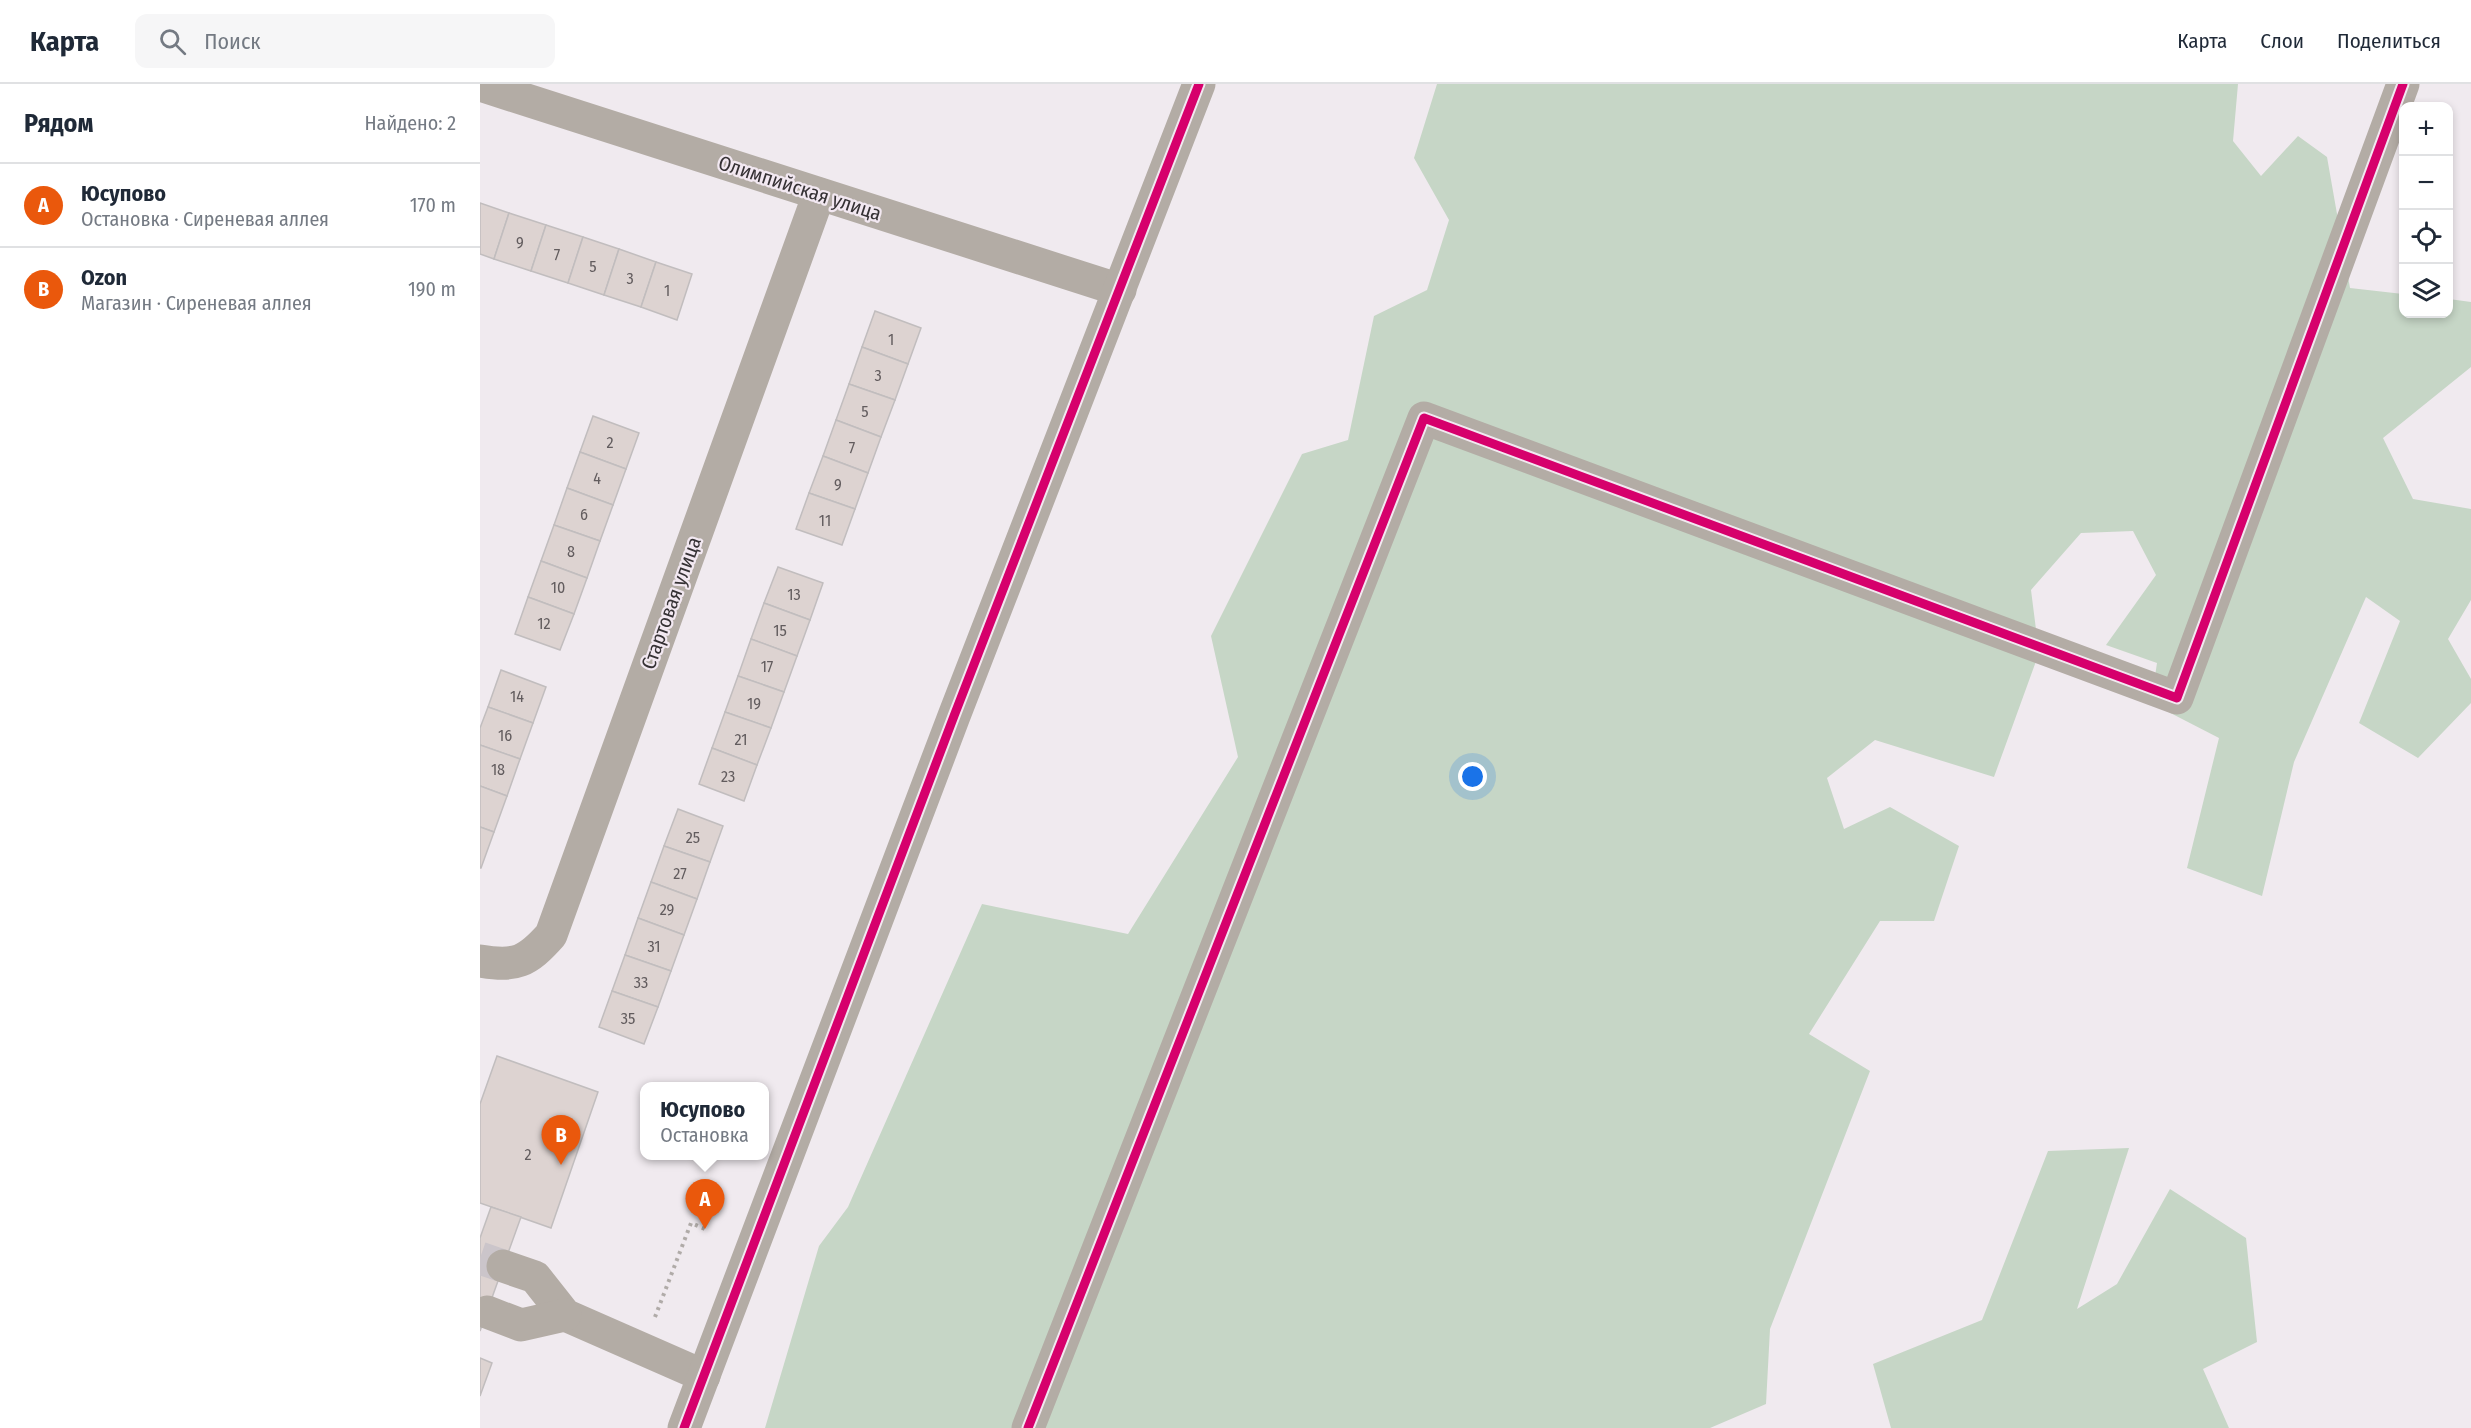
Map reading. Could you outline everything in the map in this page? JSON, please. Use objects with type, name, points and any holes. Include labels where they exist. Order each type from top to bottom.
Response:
[{"type":"street","points":[[684,1428],[950,728],[1199,84]]},
{"type":"street","points":[[1028,1428],[1424,418],[2177,698],[2403,84]]},
{"type":"street","name":"Олимпийская улица","points":[[480,85],[1120,290]]},
{"type":"street","name":"Стартовая улица","points":[[480,962],[506,965],[534,954],[551,935],[819,194]]},
{"type":"street","points":[[503,1266],[535,1277],[565,1315],[704,1376]]},
{"type":"street","points":[[487,1312],[521,1325],[565,1315]]},
{"type":"path","points":[[645,1314],[656,1318],[691,1223],[705,1229]]},
{"type":"green space","points":[[1437,84],[2238,84],[2233,141],[2261,176],[2298,136],[2327,157],[2350,288],[2399,294],[2399,318],[2453,318],[2453,300],[2471,302],[2471,367],[2383,438],[2413,499],[2471,509],[2471,600],[2448,639],[2471,679],[2471,703],[2418,758],[2359,723],[2400,621],[2366,597],[2294,762],[2262,896],[2187,868],[2219,738],[2151,703],[2157,663],[2106,645],[2156,575],[2133,531],[2081,533],[2031,590],[2039,653],[1994,777],[1875,740],[1827,778],[1844,829],[1890,807],[1959,846],[1934,921],[1880,921],[1809,1034],[1870,1071],[1770,1329],[1766,1404],[1710,1428],[765,1428],[819,1246],[848,1207],[982,904],[1128,934],[1238,757],[1211,636],[1302,454],[1348,440],[1374,316],[1427,290],[1449,220],[1414,158]]},
{"type":"green space","points":[[2129,1148],[2077,1309],[2117,1284],[2170,1189],[2246,1238],[2257,1342],[2203,1369],[2229,1428],[1891,1428],[1873,1364],[1982,1320],[2048,1151]]},
{"type":"building","points":[[480,203],[509,213],[494,259],[480,254]]},
{"type":"building","points":[[509,213],[546,225],[531,271],[494,259]]},
{"type":"building","points":[[546,225],[583,237],[568,283],[531,271]]},
{"type":"building","points":[[583,237],[619,249],[604,295],[568,283]]},
{"type":"building","points":[[619,249],[656,262],[641,307],[604,295]]},
{"type":"building","points":[[656,262],[692,274],[677,320],[641,307]]},
{"type":"building","points":[[875,311],[921,328],[908,364],[862,347]]},
{"type":"building","points":[[862,347],[908,364],[895,400],[849,384]]},
{"type":"building","points":[[849,384],[895,400],[881,437],[836,420]]},
{"type":"building","points":[[593,416],[639,433],[626,469],[580,452]]},
{"type":"building","points":[[836,420],[881,437],[868,473],[823,456]]},
{"type":"building","points":[[580,452],[626,469],[613,505],[567,488]]},
{"type":"building","points":[[823,456],[868,473],[855,509],[809,493]]},
{"type":"building","points":[[567,488],[613,505],[600,541],[554,525]]},
{"type":"building","points":[[809,493],[855,509],[842,545],[796,529]]},
{"type":"building","points":[[554,525],[600,541],[587,578],[541,561]]},
{"type":"building","points":[[541,561],[587,578],[574,614],[528,597]]},
{"type":"building","points":[[778,567],[823,583],[810,620],[764,603]]},
{"type":"building","points":[[528,597],[574,614],[560,650],[515,634]]},
{"type":"building","points":[[764,603],[810,620],[797,656],[751,639]]},
{"type":"building","points":[[751,639],[797,656],[784,692],[738,676]]},
{"type":"building","points":[[501,670],[546,687],[533,723],[488,707]]},
{"type":"building","points":[[738,676],[784,692],[771,728],[725,712]]},
{"type":"building","points":[[488,707],[533,723],[520,759],[480,745],[480,728]]},
{"type":"building","points":[[725,712],[771,728],[757,765],[712,748]]},
{"type":"building","points":[[480,745],[520,759],[507,796],[480,786]]},
{"type":"building","points":[[712,748],[757,765],[744,801],[699,784]]},
{"type":"building","points":[[480,786],[507,796],[494,832],[480,827]]},
{"type":"building","points":[[678,809],[723,826],[710,862],[664,846]]},
{"type":"building","points":[[480,827],[494,832],[481,868],[480,868]]},
{"type":"building","points":[[664,846],[710,862],[697,899],[651,882]]},
{"type":"building","points":[[651,882],[697,899],[684,935],[638,918]]},
{"type":"building","points":[[638,918],[684,935],[671,971],[625,955]]},
{"type":"building","points":[[625,955],[671,971],[658,1007],[612,991]]},
{"type":"building","points":[[612,991],[658,1007],[644,1044],[599,1027]]},
{"type":"building","points":[[497,1056],[598,1092],[551,1228],[480,1203],[480,1104]]},
{"type":"building","points":[[491,1207],[521,1217],[480,1331],[480,1238]]},
{"type":"building","points":[[480,1358],[492,1363],[480,1396]]},
{"type":"tunnel","points":[[480,1258],[503,1266]]},
{"type":"cycle path","points":[[684,1428],[954,716],[1199,84]]},
{"type":"cycle path","points":[[1028,1428],[1424,418],[2177,698],[2403,84]]},
{"type":"place","name":"Ozon","points":[[561,1165]]},
{"type":"place","name":"Юсупово","points":[[705,1229]]}]
